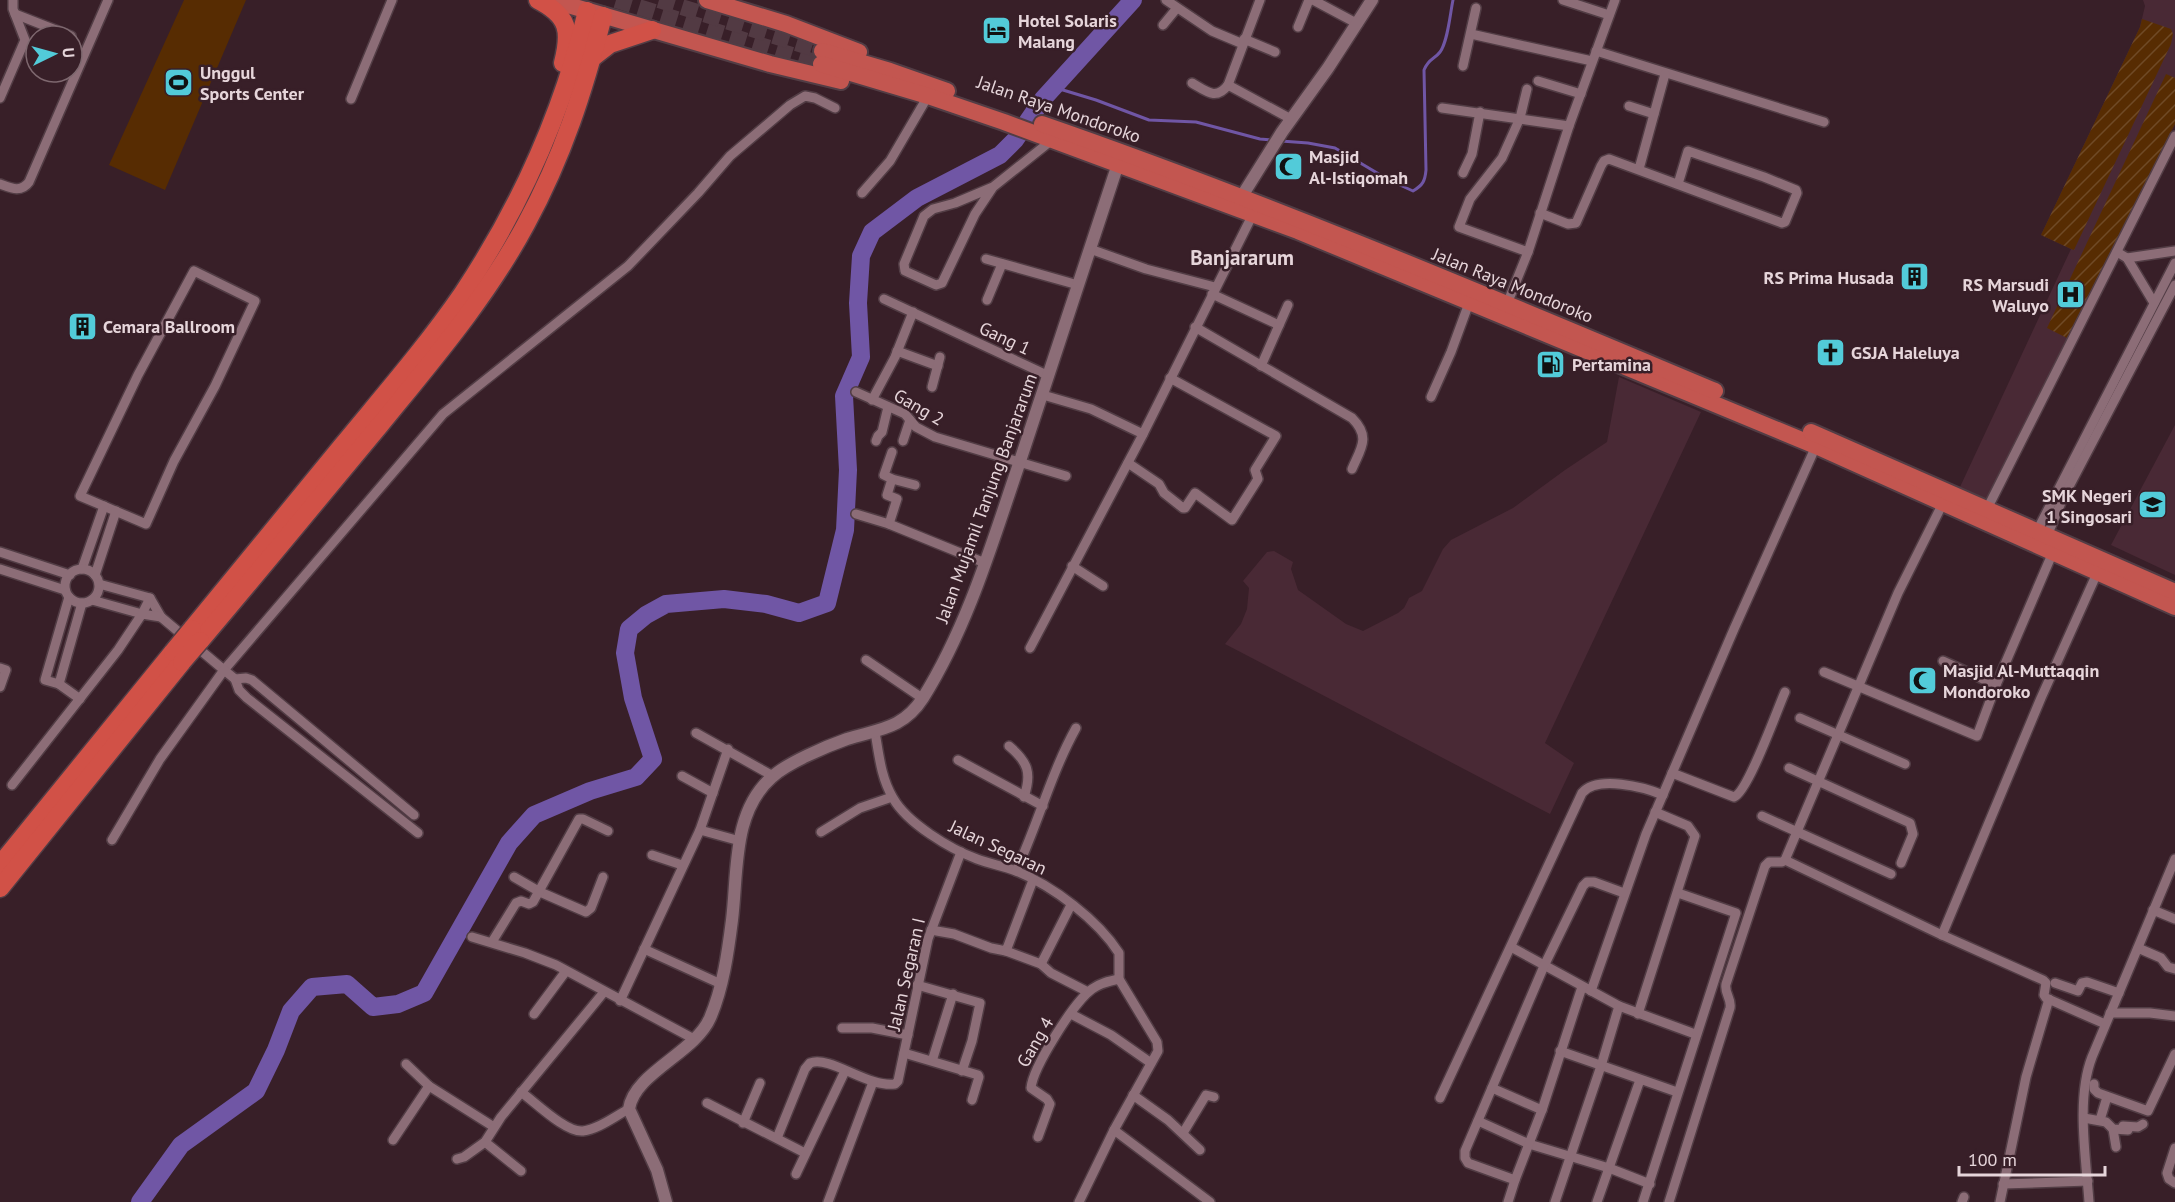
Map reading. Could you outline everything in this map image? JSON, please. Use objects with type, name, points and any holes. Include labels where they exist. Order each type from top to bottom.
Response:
[{"type":"highway","points":[[437,329],[455,287],[488,236],[529,161],[553,100],[567,49],[568,32],[561,16],[538,0]]},
{"type":"highway","name":"Jalan Raya Mondoroko","points":[[551,0],[597,7],[652,30],[798,71],[850,83],[882,76],[928,96],[1006,117]]},
{"type":"highway","points":[[707,0],[786,24],[844,45],[865,56],[882,76]]},
{"type":"highway","points":[[0,865],[196,635],[463,293],[534,167],[597,7]]},
{"type":"highway","points":[[196,635],[264,566],[433,360],[476,302],[525,226],[565,142],[592,58],[597,7]]},
{"type":"highway","points":[[592,58],[610,44],[652,30]]},
{"type":"highway","name":"Jalan Raya Mondoroko","points":[[822,58],[1006,117],[1118,164],[1253,214],[1469,303],[1533,322],[1946,498],[2053,552],[2175,607]]},
{"type":"highway","name":"Jalan Raya Mondoroko","points":[[1045,133],[1242,196],[1507,304],[1533,322]]},
{"type":"highway","name":"Jalan Raya Mondoroko","points":[[1590,346],[1816,446],[1946,498],[1987,509],[2175,592]]},
{"type":"highway","points":[[0,888],[178,657]]},
{"type":"street","points":[[13,0],[15,14],[24,35]]},
{"type":"street","points":[[0,184],[20,189],[27,185],[108,0]]},
{"type":"street","points":[[351,99],[392,0]]},
{"type":"street","points":[[1166,0],[1212,30],[1275,52]]},
{"type":"street","points":[[1192,83],[1215,94],[1222,93],[1228,85],[1260,0]]},
{"type":"street","points":[[1298,27],[1311,0],[1358,24]]},
{"type":"street","points":[[1242,196],[1268,153],[1358,24],[1372,0]]},
{"type":"street","points":[[1563,0],[1609,15]]},
{"type":"street","points":[[1507,304],[1528,252],[1569,126],[1615,0]]},
{"type":"street","points":[[1163,25],[1177,8]]},
{"type":"street","points":[[1463,66],[1476,8]]},
{"type":"street","points":[[15,14],[37,23]]},
{"type":"street","points":[[1471,34],[1592,61]]},
{"type":"street","points":[[84,41],[90,43]]},
{"type":"street","points":[[0,98],[24,44]]},
{"type":"street","points":[[1596,51],[1824,122]]},
{"type":"street","points":[[1639,169],[1665,74]]},
{"type":"street","points":[[1538,81],[1581,94]]},
{"type":"street","points":[[1228,85],[1291,119]]},
{"type":"street","points":[[1527,89],[1520,118],[1502,158],[1470,199],[1459,227],[1528,252]]},
{"type":"street","points":[[112,840],[160,759],[224,670],[443,414],[628,266],[698,194],[730,156],[790,105],[805,96],[815,98],[834,108]]},
{"type":"street","points":[[862,193],[890,161],[928,96]]},
{"type":"street","points":[[1629,106],[1654,114]]},
{"type":"street","points":[[1442,108],[1569,126]]},
{"type":"street","points":[[1463,173],[1472,154],[1480,112]]},
{"type":"street","points":[[993,187],[955,203],[933,208],[924,216],[904,264],[904,269],[908,274],[936,285],[942,283],[975,214],[993,187],[1045,133]]},
{"type":"street","points":[[1987,509],[2175,136]]},
{"type":"street","points":[[1540,213],[1568,224],[1576,223],[1604,161],[1614,160],[1639,169],[1678,184],[1782,223],[1785,222],[1797,193],[1796,190],[1770,179],[1688,151],[1678,184]]},
{"type":"street","name":"Jalan Mujamil Tanjung Banjararum","points":[[629,1109],[630,1099],[641,1085],[694,1040],[710,1018],[721,984],[732,921],[740,841],[747,810],[754,797],[773,776],[818,750],[875,732],[906,719],[922,698],[951,644],[986,563],[1118,164]]},
{"type":"street","points":[[955,203],[975,214]]},
{"type":"street","points":[[1030,648],[1143,434],[1253,214]]},
{"type":"street","points":[[1090,249],[1214,290],[1280,325]]},
{"type":"street","points":[[2127,258],[2175,251]]},
{"type":"street","points":[[2117,252],[2127,258],[2154,303]]},
{"type":"street","points":[[986,259],[1078,285]]},
{"type":"street","points":[[2148,328],[2154,303],[2175,263]]},
{"type":"street","points":[[987,300],[1002,264]]},
{"type":"street","points":[[194,271],[255,301],[215,386],[174,461],[146,524],[104,506],[80,496],[138,375],[194,271]]},
{"type":"street","points":[[2042,534],[2104,410],[2148,328],[2175,285]]},
{"type":"street","name":"Gang 1","points":[[884,299],[1049,376]]},
{"type":"street","points":[[1431,397],[1469,303]]},
{"type":"street","points":[[1261,366],[1288,305]]},
{"type":"street","points":[[872,400],[897,351],[913,312]]},
{"type":"street","points":[[1195,327],[1358,423],[1364,437],[1352,469]]},
{"type":"street","points":[[897,351],[939,362],[932,387]]},
{"type":"street","points":[[1128,463],[1159,484],[1164,493],[1183,508],[1195,493],[1232,520],[1258,479],[1255,470],[1279,437],[1170,378]]},
{"type":"street","name":"Gang 2","points":[[856,392],[905,414],[916,427],[934,437],[1066,476]]},
{"type":"street","points":[[1043,395],[1091,409],[1143,434]]},
{"type":"street","points":[[876,441],[882,432],[888,407]]},
{"type":"street","points":[[903,441],[910,420]]},
{"type":"street","points":[[1591,991],[1624,893],[1655,812],[1816,446]]},
{"type":"street","points":[[892,453],[884,475],[915,485]]},
{"type":"street","points":[[889,525],[897,502],[896,498],[886,494],[892,479]]},
{"type":"street","points":[[1785,860],[1898,593],[1946,498]]},
{"type":"street","points":[[82,569],[104,506]]},
{"type":"street","points":[[92,600],[97,594],[97,579],[116,511]]},
{"type":"street","points":[[856,514],[986,563]]},
{"type":"street","points":[[0,552],[70,574]]},
{"type":"street","points":[[1824,672],[1977,736],[1996,685],[2053,552]]},
{"type":"street","points":[[1072,566],[1103,586]]},
{"type":"street","points":[[0,569],[67,594],[82,603],[92,600],[161,617]]},
{"type":"street","points":[[80,699],[59,684],[45,680],[67,594],[65,582],[70,574],[82,569],[89,571],[97,579],[150,598],[161,617],[235,679],[239,690],[323,760],[418,833]]},
{"type":"street","points":[[1942,934],[2098,571]]},
{"type":"street","points":[[12,785],[118,650],[150,598]]},
{"type":"street","points":[[59,684],[82,603]]},
{"type":"street","points":[[866,660],[922,698]]},
{"type":"street","points":[[1943,661],[1996,685]]},
{"type":"street","points":[[0,668],[6,670],[0,687]]},
{"type":"street","points":[[235,679],[252,680],[414,815]]},
{"type":"street","points":[[1672,773],[1734,797],[1740,794],[1785,692]]},
{"type":"street","points":[[1800,718],[1905,764]]},
{"type":"street","points":[[1016,871],[1043,807],[1059,761],[1076,728]]},
{"type":"street","name":"Jalan Segaran","points":[[875,732],[882,774],[892,797],[910,818],[961,852],[1016,871],[1034,880],[1071,905],[1098,928],[1117,950],[1120,957],[1119,979],[1158,1044],[1157,1056],[1114,1130],[1080,1202]]},
{"type":"street","points":[[696,733],[773,776]]},
{"type":"street","points":[[1009,746],[1022,759],[1026,767],[1028,785],[1024,796]]},
{"type":"street","points":[[323,760],[333,749]]},
{"type":"street","points":[[620,1000],[700,830],[728,749]]},
{"type":"street","points":[[958,760],[1043,807]]},
{"type":"street","points":[[1789,768],[1910,823],[1913,834],[1901,863]]},
{"type":"street","points":[[682,777],[713,793]]},
{"type":"street","points":[[1440,1098],[1578,799],[1585,789],[1603,785],[1631,785],[1663,795]]},
{"type":"street","points":[[821,832],[860,808],[892,797]]},
{"type":"street","points":[[1638,1014],[1695,836],[1688,826],[1655,812]]},
{"type":"street","points":[[1762,816],[1891,874]]},
{"type":"street","points":[[492,942],[516,903],[533,902],[579,819],[584,819],[608,831]]},
{"type":"street","points":[[700,830],[740,841]]},
{"type":"street","name":"Jalan Segaran I","points":[[873,1082],[889,1085],[897,1083],[931,930],[961,852]]},
{"type":"street","points":[[652,855],[682,865]]},
{"type":"street","points":[[2090,1202],[2084,1118],[2084,1080],[2105,1024],[2175,859]]},
{"type":"street","points":[[1669,1202],[1730,1008],[1725,987],[1765,866],[1769,862],[1785,860],[2043,980],[2046,985],[2045,996],[2049,999],[2105,1024]]},
{"type":"street","points":[[514,877],[540,892],[586,912],[591,908],[603,877]]},
{"type":"street","points":[[1006,951],[1034,880]]},
{"type":"street","points":[[1515,1180],[1468,1163],[1465,1151],[1545,966],[1585,883],[1594,882],[1624,893]]},
{"type":"street","points":[[1678,893],[1748,917]]},
{"type":"street","points":[[1041,964],[1071,905]]},
{"type":"street","points":[[2154,910],[2175,919]]},
{"type":"street","points":[[1643,1202],[1695,1034],[1736,913]]},
{"type":"street","points":[[931,930],[954,934],[1041,964],[1051,973],[1088,992]]},
{"type":"street","points":[[472,937],[492,942],[566,970],[694,1040]]},
{"type":"street","points":[[1511,947],[1619,1006],[1695,1034]]},
{"type":"street","points":[[2138,948],[2161,958],[2168,967],[2175,969]]},
{"type":"street","points":[[644,949],[721,984]]},
{"type":"street","points":[[534,1014],[566,970]]},
{"type":"street","name":"Gang 4","points":[[1038,1137],[1050,1104],[1047,1099],[1031,1088],[1032,1080],[1046,1052],[1088,992],[1099,985],[1119,979]]},
{"type":"street","points":[[2055,983],[2078,991],[2082,983],[2086,981],[2119,993]]},
{"type":"street","points":[[918,985],[978,1001],[980,1004],[972,1041],[962,1071]]},
{"type":"street","points":[[1508,1202],[1542,1110],[1581,987]]},
{"type":"street","points":[[457,1159],[464,1157],[485,1142],[521,1092],[604,992]]},
{"type":"street","points":[[933,1058],[953,994]]},
{"type":"street","points":[[2000,1202],[2026,1077],[2049,999]]},
{"type":"street","points":[[1555,1202],[1619,1006]]},
{"type":"street","points":[[2110,1013],[2150,1012],[2175,1016]]},
{"type":"street","points":[[1071,1014],[1111,1035],[1151,1063]]},
{"type":"street","points":[[843,1028],[872,1028],[908,1035]]},
{"type":"street","points":[[1560,1051],[1677,1092]]},
{"type":"street","points":[[904,1053],[979,1076],[972,1100]]},
{"type":"street","points":[[2094,1084],[2096,1091],[2107,1097],[2149,1111],[2175,1054]]},
{"type":"street","points":[[777,1138],[805,1069],[810,1063],[822,1061],[873,1082],[828,1202]]},
{"type":"street","points":[[406,1064],[429,1086],[494,1127]]},
{"type":"street","points":[[796,1174],[845,1071]]},
{"type":"street","points":[[1598,1202],[1640,1080]]},
{"type":"street","points":[[743,1123],[760,1083]]},
{"type":"street","points":[[393,1140],[429,1086]]},
{"type":"street","points":[[1492,1088],[1542,1110]]},
{"type":"street","points":[[521,1092],[575,1131],[590,1130],[629,1109],[662,1183],[666,1202]]},
{"type":"street","points":[[1133,1095],[1183,1133],[1200,1150]]},
{"type":"street","points":[[1183,1133],[1206,1095],[1214,1097]]},
{"type":"street","points":[[2107,1097],[2107,1124],[2116,1147]]},
{"type":"street","points":[[707,1103],[805,1153]]},
{"type":"street","points":[[2084,1118],[2128,1130]]},
{"type":"street","points":[[1478,1121],[1529,1144],[1609,1168],[1650,1184]]},
{"type":"street","points":[[2107,1124],[2140,1127],[2143,1124]]},
{"type":"street","points":[[1114,1130],[1210,1202]]},
{"type":"street","points":[[485,1142],[521,1171]]},
{"type":"street","points":[[2175,1148],[2167,1173],[2169,1179],[2175,1183]]},
{"type":"street","points":[[2003,1184],[2088,1181]]},
{"type":"shaded area","name":"Unggul Sports Center","points":[[184,0],[246,0],[165,190],[109,165]]},
{"type":"shaded area","name":"RS Marsudi Waluyo","points":[[2143,0],[2175,0],[2175,124],[1987,499],[1960,487],[2071,249],[2041,235],[2140,27],[2145,6]]},
{"type":"shaded area","points":[[2142,19],[2171,29],[2173,34],[2171,44],[2074,250],[2041,235]]},
{"type":"shaded area","points":[[2166,74],[2175,78],[2175,124],[2067,338],[2047,328]]},
{"type":"shaded area","points":[[1619,377],[1701,412],[1545,743],[1574,763],[1550,814],[1225,644],[1241,624],[1247,609],[1249,588],[1243,581],[1267,552],[1274,551],[1293,562],[1291,569],[1298,590],[1346,624],[1363,631],[1398,613],[1404,608],[1409,598],[1422,591],[1443,549],[1451,540],[1513,508],[1607,442]]},
{"type":"shaded area","name":"SMK Negeri 1 Singosari","points":[[2175,425],[2175,575],[2111,545]]},
{"type":"waterway","points":[[140,1202],[181,1145],[256,1091],[276,1050],[291,1011],[312,987],[347,984],[373,1007],[398,1004],[424,993],[509,843],[534,815],[590,791],[636,777],[653,759],[633,698],[625,653],[629,629],[646,615],[666,604],[724,599],[766,604],[799,613],[827,603],[845,530],[848,470],[844,396],[861,357],[858,303],[861,256],[872,232],[917,198],[1000,155],[1015,140],[1043,99],[1133,0]]},
{"type":"waterway","points":[[1281,141],[1335,148],[1389,180],[1413,191],[1419,187],[1424,180],[1426,170],[1424,70],[1443,47],[1453,0]]},
{"type":"waterway","points":[[1053,87],[1149,120],[1196,122],[1272,140]]},
{"type":"tunnel","points":[[616,0],[821,64]]},
{"type":"tunnel","points":[[659,0],[822,51]]},
{"type":"place","name":"Hotel Solaris Malang","points":[[997,30]]},
{"type":"place","name":"Unggul Sports Center","points":[[179,82]]},
{"type":"place","name":"Masjid Al-Istiqomah","points":[[1288,166]]},
{"type":"place","name":"RS Prima Husada","points":[[1915,277]]},
{"type":"place","name":"RS Marsudi Waluyo","points":[[2070,294]]},
{"type":"place","name":"Cemara Ballroom","points":[[82,326]]},
{"type":"place","name":"GSJA Haleluya","points":[[1830,352]]},
{"type":"place","name":"Pertamina","points":[[1551,364]]},
{"type":"place","name":"SMK Negeri 1 Singosari","points":[[2153,505]]},
{"type":"place","name":"Masjid Al-Muttaqqin Mondoroko","points":[[1922,680]]},
{"type":"district","name":"Banjararum","points":[[1242,257]]}]
